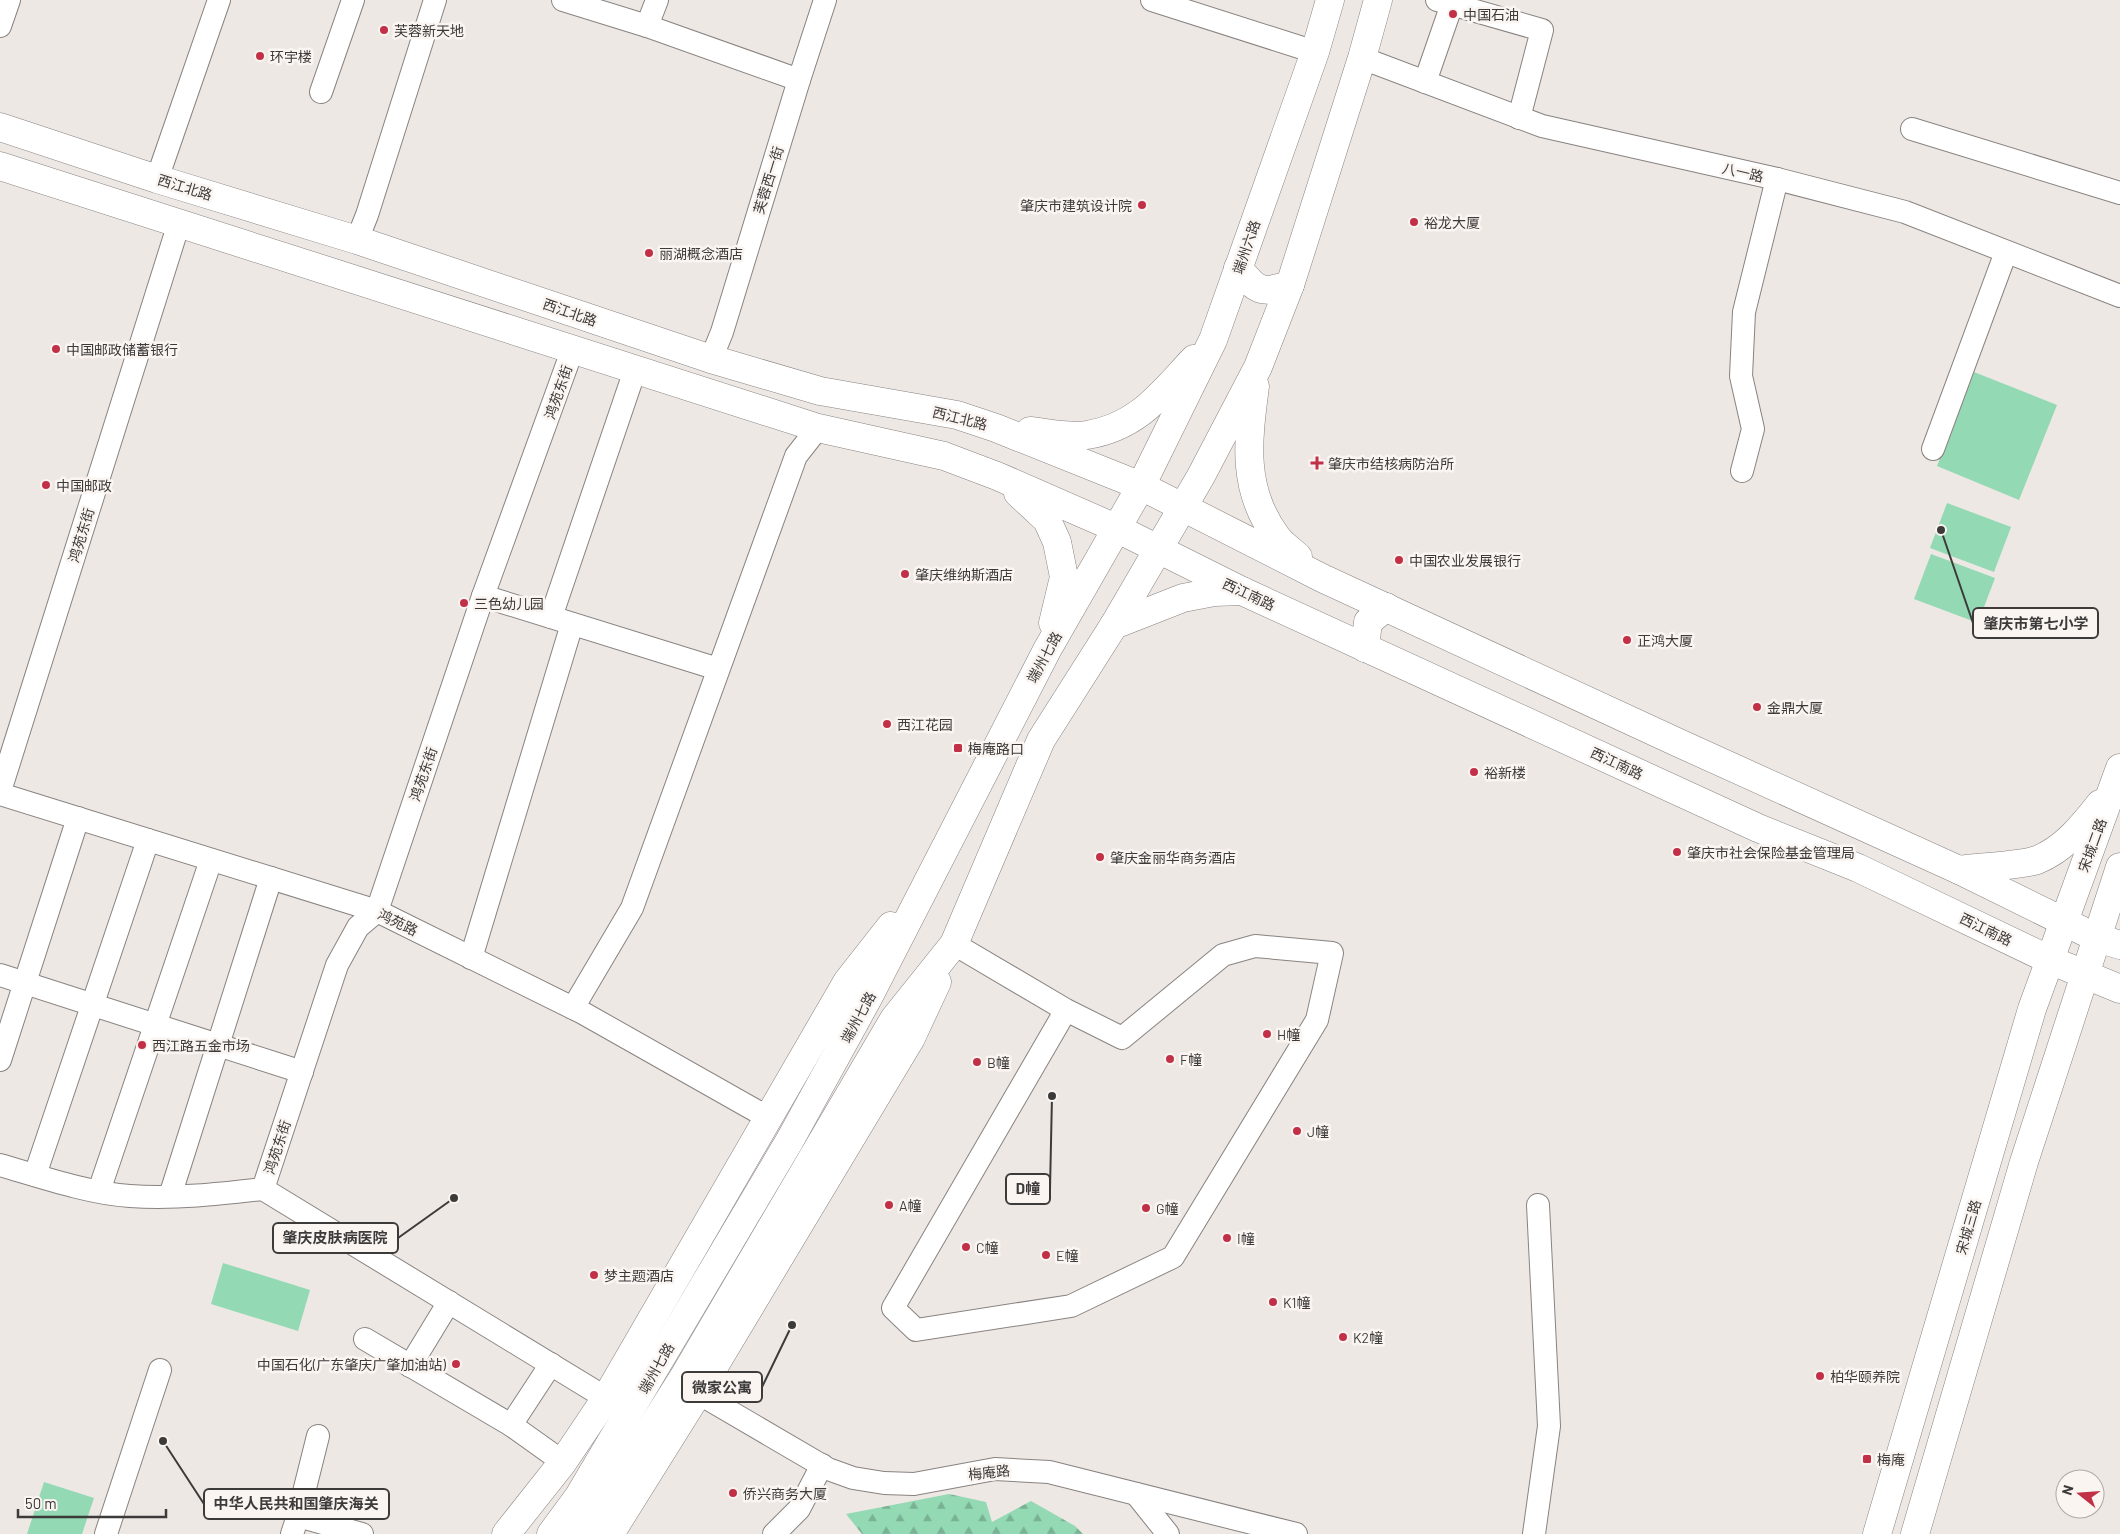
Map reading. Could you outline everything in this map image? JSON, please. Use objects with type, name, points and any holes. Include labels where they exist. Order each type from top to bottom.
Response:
[{"type":"main road","name":"端州六路","points":[[1141,486],[1213,340],[1315,52],[1330,0]]},
{"type":"main road","points":[[1322,578],[1277,537],[1264,518],[1249,466],[1248,441],[1258,367],[1290,285],[1362,58],[1378,0]]},
{"type":"main road","name":"西江北路","points":[[0,127],[158,179],[357,240],[710,359],[820,391],[956,415],[996,428],[1141,486]]},
{"type":"main road","points":[[0,166],[818,428],[944,456],[998,476],[1118,529]]},
{"type":"main road","points":[[1238,268],[1253,286],[1270,291],[1290,285]]},
{"type":"main road","points":[[996,428],[1087,435],[1118,426],[1136,418],[1213,340]]},
{"type":"main road","name":"端州七路","points":[[581,1534],[610,1493],[683,1378],[894,1019],[954,944],[1041,740],[1114,625],[1157,548],[1202,476],[1258,367]]},
{"type":"main road","points":[[944,456],[956,415]]},
{"type":"main road","points":[[998,476],[1027,500],[1047,520],[1057,542],[1064,577],[1047,650]]},
{"type":"main road","points":[[1141,486],[1322,578],[1959,870],[2109,941]]},
{"type":"main road","name":"端州七路","points":[[551,1534],[584,1488],[790,1140],[868,998],[1047,650],[1141,486]]},
{"type":"main road","name":"西江南路","points":[[1118,529],[1242,591],[1365,648],[1758,828],[1858,868],[2050,960],[2120,988]]},
{"type":"main road","points":[[1114,625],[1183,598],[1214,592],[1242,591]]},
{"type":"main road","points":[[1365,648],[1368,622],[1386,607]]},
{"type":"main road","points":[[1959,870],[2035,861],[2059,849],[2082,828],[2116,778]]},
{"type":"main road","name":"宋城二路","points":[[2064,921],[2116,778]]},
{"type":"main road","points":[[1858,868],[1874,831]]},
{"type":"main road","points":[[1915,1534],[2024,1162],[2085,974],[2109,941],[2120,867]]},
{"type":"main road","points":[[506,1534],[563,1462],[606,1398],[767,1117],[847,982],[929,878]]},
{"type":"main road","name":"宋城三路","points":[[1877,1534],[2029,1019],[2064,921]]},
{"type":"main road","points":[[610,1534],[698,1393],[911,1038],[954,944]]},
{"type":"street","points":[[0,26],[9,0]]},
{"type":"street","points":[[158,179],[218,0]]},
{"type":"street","points":[[321,92],[353,0]]},
{"type":"street","points":[[357,240],[367,215],[435,0]]},
{"type":"street","points":[[563,0],[647,26],[799,80]]},
{"type":"street","points":[[647,26],[657,0]]},
{"type":"street","name":"芙蓉西一街","points":[[710,359],[722,332],[825,0]]},
{"type":"street","points":[[1152,0],[1315,52]]},
{"type":"street","points":[[1426,82],[1444,2],[1542,30],[1519,118]]},
{"type":"street","name":"八一路","points":[[1362,58],[1542,126],[1777,179],[1905,212],[2120,296]]},
{"type":"street","points":[[1912,129],[2120,193]]},
{"type":"street","points":[[1742,471],[1753,429],[1741,376],[1744,312],[1777,179]]},
{"type":"street","name":"鸿苑东街","points":[[0,792],[7,747],[179,223]]},
{"type":"street","points":[[1933,449],[2006,252]]},
{"type":"street","name":"鸿苑东街","points":[[264,1189],[336,965],[358,927],[377,912],[484,596],[572,350]]},
{"type":"street","points":[[472,958],[562,621],[635,370]]},
{"type":"street","points":[[573,1008],[632,908],[796,456],[818,428]]},
{"type":"street","points":[[484,596],[718,669]]},
{"type":"street","name":"鸿苑路","points":[[0,792],[377,912],[573,1008],[767,1117]]},
{"type":"street","points":[[0,1060],[78,818]]},
{"type":"street","points":[[35,1175],[148,840]]},
{"type":"street","points":[[99,1191],[211,860]]},
{"type":"street","points":[[170,1196],[271,878]]},
{"type":"street","points":[[954,944],[1066,1010],[1122,1038],[1223,955],[1255,946],[1332,953],[1317,1020],[1173,1257],[1071,1306],[916,1330],[893,1308],[1066,1010]]},
{"type":"street","points":[[0,975],[302,1072]]},
{"type":"street","points":[[0,1165],[99,1191],[129,1196],[200,1196],[264,1189],[606,1398]]},
{"type":"street","points":[[1534,1534],[1548,1426],[1538,1205]]},
{"type":"street","points":[[410,1366],[449,1302]]},
{"type":"street","points":[[365,1340],[511,1425],[563,1462]]},
{"type":"street","points":[[511,1425],[551,1364]]},
{"type":"street","points":[[106,1534],[160,1370]]},
{"type":"street","name":"梅庵路","points":[[698,1393],[822,1465],[853,1478],[884,1483],[914,1484],[995,1469],[1049,1472],[1296,1534]]},
{"type":"street","points":[[318,1436],[295,1525],[362,1534]]},
{"type":"street","points":[[774,1534],[799,1509],[822,1465]]},
{"type":"street","points":[[1136,1494],[1168,1534]]},
{"type":"green space","points":[[1974,372],[2057,405],[2019,500],[1937,466]]},
{"type":"green space","points":[[1947,503],[2011,527],[1994,572],[1930,548]]},
{"type":"green space","points":[[1931,554],[1995,578],[1978,623],[1914,599]]},
{"type":"green space","points":[[223,1263],[310,1290],[298,1331],[211,1304]]},
{"type":"green space","points":[[44,1482],[94,1498],[82,1534],[27,1534]]},
{"type":"green space","points":[[949,1494],[986,1502],[992,1522],[1031,1501],[1075,1526],[1083,1534],[862,1534],[846,1514]]},
{"type":"place","name":"中国石油","points":[[1453,14]]},
{"type":"place","name":"芙蓉新天地","points":[[384,30]]},
{"type":"place","name":"环宇楼","points":[[260,56]]},
{"type":"place","name":"肇庆市建筑设计院","points":[[1142,205]]},
{"type":"place","name":"裕龙大厦","points":[[1414,222]]},
{"type":"place","name":"丽湖概念酒店","points":[[649,253]]},
{"type":"place","name":"中国邮政储蓄银行","points":[[56,349]]},
{"type":"place","name":"肇庆市结核病防治所","points":[[1317,463]]},
{"type":"place","name":"中国邮政","points":[[46,485]]},
{"type":"place","name":"肇庆市第七小学","points":[[1941,530]]},
{"type":"place","name":"中国农业发展银行","points":[[1399,560]]},
{"type":"place","name":"肇庆维纳斯酒店","points":[[905,574]]},
{"type":"place","name":"三色幼儿园","points":[[464,603]]},
{"type":"place","name":"正鸿大厦","points":[[1627,640]]},
{"type":"place","name":"金鼎大厦","points":[[1757,707]]},
{"type":"place","name":"西江花园","points":[[887,724]]},
{"type":"place","name":"梅庵路口","points":[[958,748]]},
{"type":"place","name":"裕新楼","points":[[1474,772]]},
{"type":"place","name":"肇庆市社会保险基金管理局","points":[[1677,852]]},
{"type":"place","name":"肇庆金丽华商务酒店","points":[[1100,857]]},
{"type":"place","name":"H幢","points":[[1267,1034]]},
{"type":"place","name":"西江路五金市场","points":[[142,1045]]},
{"type":"place","name":"F幢","points":[[1170,1059]]},
{"type":"place","name":"B幢","points":[[977,1062]]},
{"type":"place","name":"D幢","points":[[1052,1096]]},
{"type":"place","name":"J幢","points":[[1297,1131]]},
{"type":"place","name":"肇庆皮肤病医院","points":[[454,1198]]},
{"type":"place","name":"A幢","points":[[889,1205]]},
{"type":"place","name":"G幢","points":[[1146,1208]]},
{"type":"place","name":"I幢","points":[[1227,1238]]},
{"type":"place","name":"C幢","points":[[966,1247]]},
{"type":"place","name":"E幢","points":[[1046,1255]]},
{"type":"place","name":"梦主题酒店","points":[[594,1275]]},
{"type":"place","name":"K1幢","points":[[1273,1302]]},
{"type":"place","name":"微家公寓","points":[[792,1325]]},
{"type":"place","name":"K2幢","points":[[1343,1337]]},
{"type":"place","name":"中国石化(广东肇庆广肇加油站)","points":[[456,1364]]},
{"type":"place","name":"柏华颐养院","points":[[1820,1376]]},
{"type":"place","name":"中华人民共和国肇庆海关","points":[[163,1441]]},
{"type":"place","name":"梅庵","points":[[1867,1459]]},
{"type":"place","name":"侨兴商务大厦","points":[[733,1493]]}]
